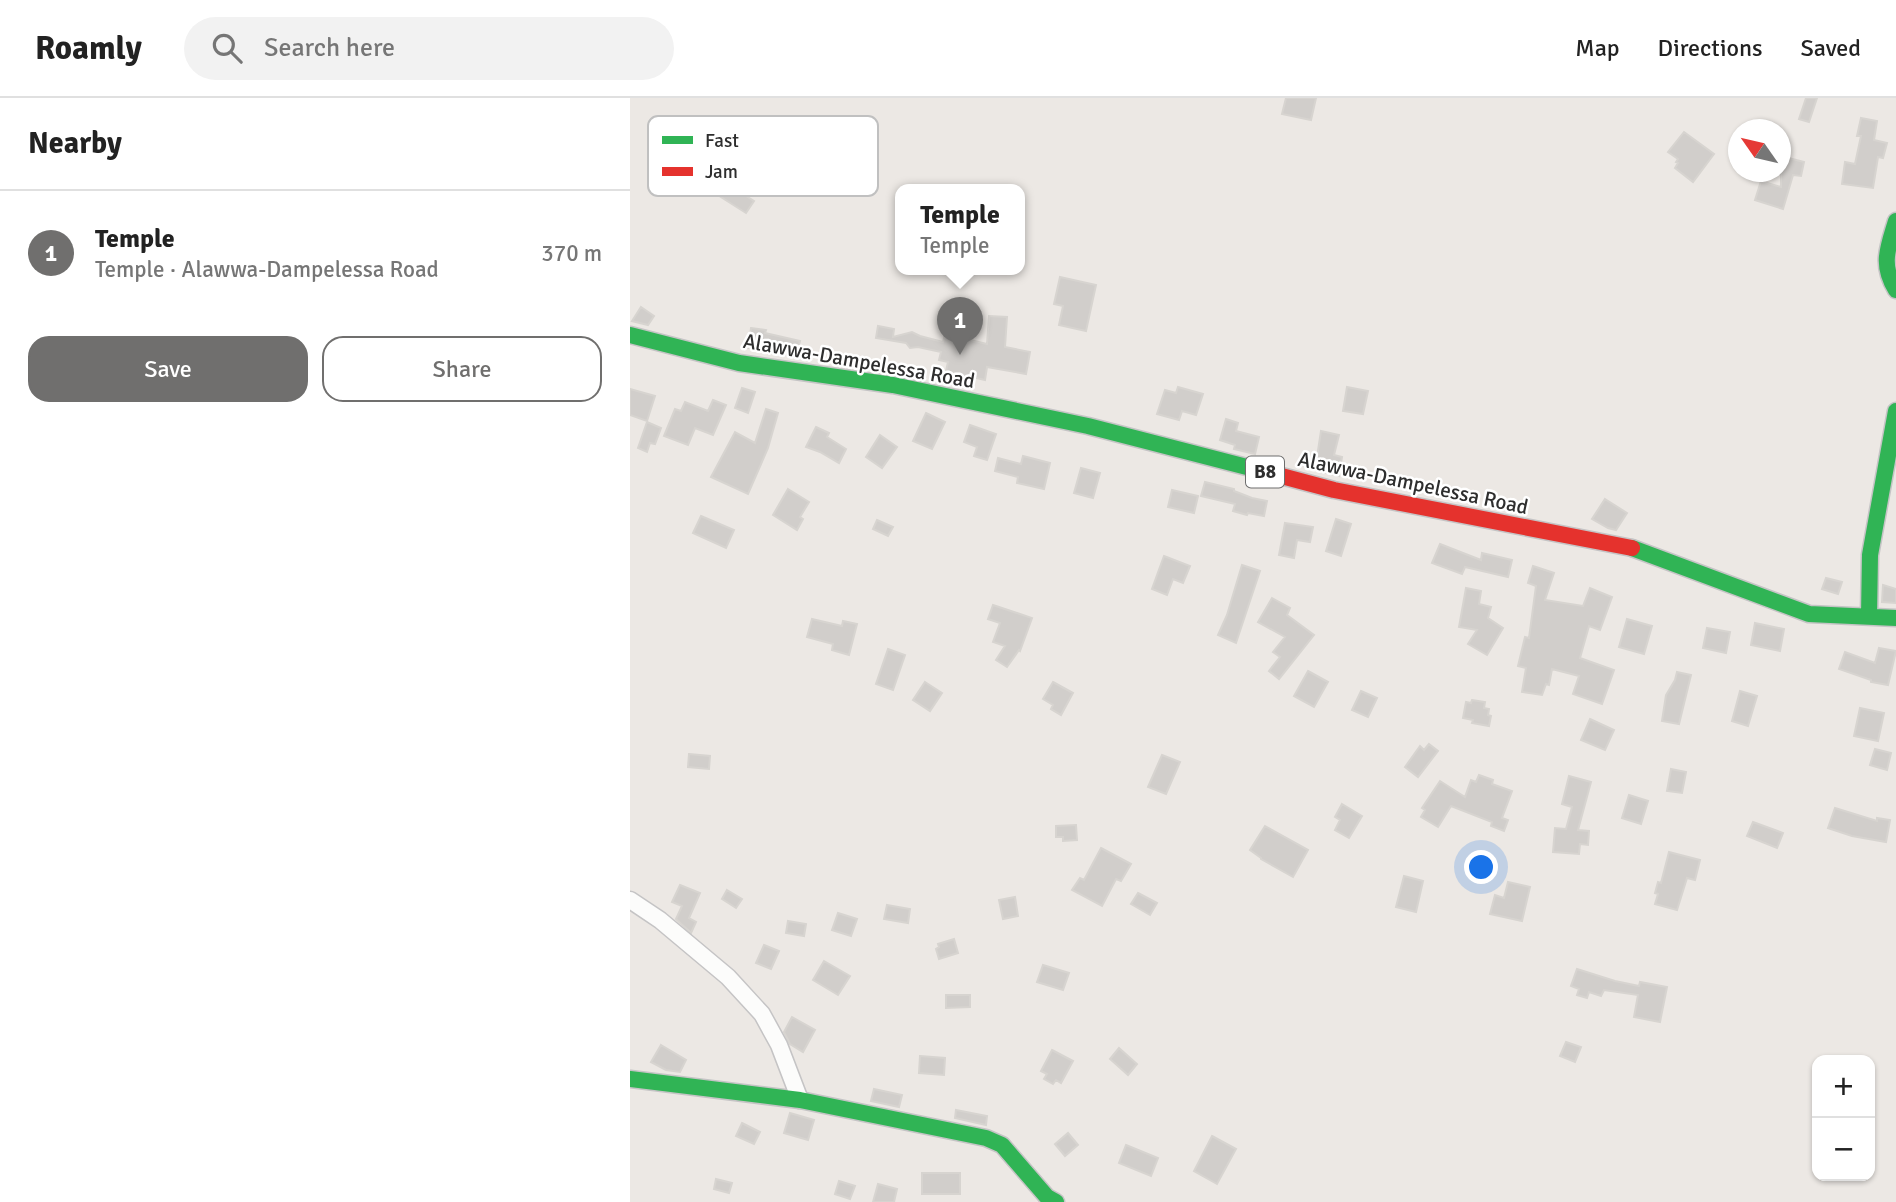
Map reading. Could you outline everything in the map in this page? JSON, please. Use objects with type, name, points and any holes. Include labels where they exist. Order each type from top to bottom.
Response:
[{"type":"main road","points":[[1896,221],[1885,263],[1887,279],[1896,290]]},
{"type":"main road","name":"Alawwa-Dampelessa Road","points":[[630,335],[739,363],[893,384],[1075,423],[1334,491],[1636,549],[1809,614],[1896,618]]},
{"type":"main road","points":[[1869,616],[1870,555],[1896,411]]},
{"type":"main road","points":[[630,1079],[800,1100],[986,1138],[1002,1145],[1047,1197],[1056,1202]]},
{"type":"street","points":[[630,900],[660,920],[728,977],[762,1014],[779,1045],[800,1100]]},
{"type":"building","points":[[1286,98],[1316,98],[1311,120],[1282,114]]},
{"type":"building","points":[[1806,98],[1817,98],[1809,122],[1799,119]]},
{"type":"building","points":[[1861,118],[1877,121],[1874,140],[1887,143],[1883,158],[1878,157],[1873,188],[1842,184],[1845,162],[1855,164],[1861,136],[1857,136]]},
{"type":"building","points":[[1684,132],[1714,154],[1693,182],[1675,168],[1678,159],[1668,152]]},
{"type":"building","points":[[1791,159],[1804,162],[1801,176],[1793,175],[1791,182]]},
{"type":"building","points":[[1761,182],[1781,187],[1781,182],[1791,182],[1783,209],[1755,200]]},
{"type":"building","points":[[719,196],[746,196],[754,201],[746,213]]},
{"type":"building","points":[[1060,277],[1096,285],[1086,331],[1059,325],[1063,306],[1054,304]]},
{"type":"building","points":[[641,307],[654,316],[648,325],[632,321]]},
{"type":"building","points":[[989,316],[1007,317],[1005,347],[1030,352],[1026,374],[987,367],[985,380],[946,371],[948,362],[939,360],[941,352],[910,348],[906,343],[876,338],[878,326],[894,329],[893,337],[912,332],[943,342],[945,334],[987,344]]},
{"type":"building","points":[[751,328],[800,341],[796,356],[748,348]]},
{"type":"building","points":[[1178,387],[1203,394],[1196,415],[1182,411],[1179,420],[1157,414],[1165,390],[1176,393]]},
{"type":"building","points":[[1347,387],[1368,391],[1363,414],[1343,411]]},
{"type":"building","points":[[742,388],[755,392],[748,413],[735,408]]},
{"type":"building","points":[[630,389],[655,396],[647,421],[630,415]]},
{"type":"building","points":[[713,400],[726,405],[713,435],[695,428],[688,445],[664,436],[675,409],[681,411],[685,402],[708,411]]},
{"type":"building","points":[[766,409],[778,413],[768,448],[748,494],[711,477],[735,432],[755,443]]},
{"type":"building","points":[[926,413],[945,422],[932,449],[913,441]]},
{"type":"building","points":[[1226,419],[1238,423],[1236,431],[1259,437],[1255,454],[1234,449],[1235,445],[1220,440]]},
{"type":"building","points":[[647,422],[661,428],[655,444],[650,443],[647,452],[638,448]]},
{"type":"building","points":[[970,425],[996,434],[987,460],[974,456],[977,447],[964,442]]},
{"type":"building","points":[[816,427],[829,433],[827,437],[846,449],[839,463],[806,447]]},
{"type":"building","points":[[1321,431],[1339,435],[1334,455],[1342,457],[1339,476],[1315,470]]},
{"type":"building","points":[[880,435],[897,447],[882,468],[866,457]]},
{"type":"building","points":[[1023,456],[1050,463],[1044,489],[1017,483],[1018,477],[995,471],[998,458],[1021,464]]},
{"type":"building","points":[[1081,468],[1100,473],[1093,498],[1074,493]]},
{"type":"building","points":[[1205,482],[1267,501],[1264,516],[1233,511],[1235,504],[1201,496]]},
{"type":"building","points":[[788,489],[809,502],[800,517],[803,519],[797,530],[773,515]]},
{"type":"building","points":[[1172,490],[1198,496],[1194,513],[1168,507]]},
{"type":"building","points":[[1605,499],[1627,513],[1616,530],[1592,519]]},
{"type":"building","points":[[701,516],[734,530],[726,548],[693,533]]},
{"type":"building","points":[[1336,519],[1351,524],[1341,556],[1326,551]]},
{"type":"building","points":[[877,520],[893,527],[888,536],[873,529]]},
{"type":"building","points":[[1285,523],[1313,527],[1310,542],[1297,540],[1294,558],[1279,555]]},
{"type":"building","points":[[1440,544],[1481,560],[1482,553],[1512,560],[1508,577],[1465,567],[1462,574],[1432,563]]},
{"type":"building","points":[[1164,556],[1190,566],[1183,583],[1173,579],[1167,595],[1152,589]]},
{"type":"building","points":[[1242,565],[1260,571],[1236,643],[1218,635]]},
{"type":"building","points":[[1533,566],[1554,573],[1545,600],[1583,606],[1590,588],[1612,597],[1600,630],[1589,626],[1580,658],[1614,670],[1602,704],[1573,694],[1579,676],[1552,669],[1549,685],[1546,684],[1542,695],[1522,692],[1526,668],[1518,666],[1525,637],[1529,638],[1536,586],[1528,583]]},
{"type":"building","points":[[1826,578],[1842,582],[1838,594],[1822,589]]},
{"type":"building","points":[[1883,585],[1896,589],[1896,603],[1882,602]]},
{"type":"building","points":[[1466,588],[1481,591],[1479,604],[1491,607],[1488,618],[1503,628],[1487,655],[1468,644],[1477,630],[1459,627]]},
{"type":"building","points":[[1272,598],[1290,608],[1287,615],[1314,635],[1279,679],[1269,671],[1280,657],[1273,652],[1285,637],[1258,622]]},
{"type":"building","points":[[993,605],[1032,618],[1020,651],[1007,667],[996,660],[1005,646],[993,642],[1000,623],[988,619]]},
{"type":"building","points":[[812,619],[842,626],[843,621],[857,624],[849,655],[832,650],[833,644],[807,637]]},
{"type":"building","points":[[1627,619],[1652,626],[1644,654],[1619,647]]},
{"type":"building","points":[[1755,623],[1784,629],[1780,651],[1751,645]]},
{"type":"building","points":[[1707,628],[1730,632],[1726,653],[1703,648]]},
{"type":"building","points":[[1879,648],[1896,651],[1888,685],[1871,682],[1839,669],[1845,652],[1875,663]]},
{"type":"building","points":[[888,649],[905,655],[893,690],[876,684]]},
{"type":"building","points":[[1308,671],[1328,682],[1314,707],[1294,696]]},
{"type":"building","points":[[1677,672],[1691,675],[1679,724],[1662,721],[1666,695]]},
{"type":"building","points":[[925,682],[942,693],[930,711],[913,700]]},
{"type":"building","points":[[1053,682],[1073,693],[1061,715],[1051,709],[1053,705],[1043,699]]},
{"type":"building","points":[[1361,691],[1377,698],[1368,717],[1352,710]]},
{"type":"building","points":[[1740,691],[1757,696],[1748,726],[1732,721]]},
{"type":"building","points":[[1472,700],[1485,702],[1484,708],[1489,709],[1488,715],[1491,716],[1489,726],[1472,723],[1473,720],[1463,718],[1466,702],[1471,703]]},
{"type":"building","points":[[1860,708],[1884,713],[1878,741],[1854,736]]},
{"type":"building","points":[[1590,719],[1614,730],[1605,750],[1581,740]]},
{"type":"building","points":[[1429,744],[1438,751],[1418,777],[1405,767],[1420,746],[1424,750]]},
{"type":"building","points":[[1875,749],[1891,753],[1887,770],[1870,765]]},
{"type":"building","points":[[689,754],[710,756],[709,769],[688,767]]},
{"type":"building","points":[[1162,755],[1180,762],[1166,794],[1148,787]]},
{"type":"building","points":[[1671,769],[1686,772],[1682,793],[1667,791]]},
{"type":"building","points":[[1479,775],[1493,780],[1492,784],[1512,791],[1502,818],[1508,820],[1504,831],[1491,826],[1492,822],[1451,806],[1438,827],[1421,817],[1425,810],[1422,808],[1440,781],[1465,797],[1471,780],[1476,782]]},
{"type":"building","points":[[1569,776],[1591,782],[1578,830],[1589,831],[1588,845],[1580,844],[1579,854],[1553,852],[1555,828],[1566,829],[1572,807],[1562,804]]},
{"type":"building","points":[[1629,795],[1648,801],[1641,824],[1622,818]]},
{"type":"building","points":[[1342,804],[1362,816],[1349,838],[1335,830],[1340,820],[1335,817]]},
{"type":"building","points":[[1835,808],[1877,821],[1877,818],[1890,820],[1886,842],[1852,836],[1828,828]]},
{"type":"building","points":[[1753,822],[1783,833],[1777,848],[1747,836]]},
{"type":"building","points":[[1076,825],[1077,840],[1063,841],[1063,837],[1056,837],[1056,826]]},
{"type":"building","points":[[1265,826],[1308,850],[1293,877],[1250,850]]},
{"type":"building","points":[[1101,848],[1131,864],[1121,881],[1116,879],[1102,906],[1072,890],[1080,878],[1084,880]]},
{"type":"building","points":[[1669,852],[1700,860],[1695,880],[1687,878],[1677,910],[1655,904],[1658,894],[1655,893],[1658,882],[1661,883]]},
{"type":"building","points":[[1404,876],[1423,881],[1416,912],[1396,907]]},
{"type":"building","points":[[1508,882],[1530,887],[1522,921],[1490,914],[1495,895],[1504,898]]},
{"type":"building","points":[[680,885],[700,893],[689,918],[696,922],[691,933],[676,919],[682,906],[672,902]]},
{"type":"building","points":[[727,890],[742,899],[736,908],[722,899]]},
{"type":"building","points":[[1138,893],[1157,903],[1150,915],[1131,904]]},
{"type":"building","points":[[1015,897],[1018,916],[1003,919],[999,900]]},
{"type":"building","points":[[887,905],[910,909],[908,923],[884,919]]},
{"type":"building","points":[[838,913],[857,919],[851,936],[832,930]]},
{"type":"building","points":[[788,921],[806,924],[804,936],[786,933]]},
{"type":"building","points":[[954,939],[958,953],[939,959],[936,949],[938,944]]},
{"type":"building","points":[[764,945],[779,951],[771,969],[756,963]]},
{"type":"building","points":[[824,961],[850,976],[838,995],[813,980]]},
{"type":"building","points":[[1043,965],[1069,973],[1063,990],[1037,982]]},
{"type":"building","points":[[1577,969],[1639,986],[1640,982],[1667,987],[1660,1022],[1634,1017],[1638,995],[1604,990],[1601,996],[1589,992],[1587,998],[1577,995],[1579,989],[1571,986]]},
{"type":"building","points":[[946,995],[970,995],[970,1007],[946,1008]]},
{"type":"building","points":[[792,1017],[815,1030],[803,1052],[790,1044],[784,1032]]},
{"type":"building","points":[[1566,1042],[1581,1047],[1575,1062],[1560,1056]]},
{"type":"building","points":[[661,1045],[686,1060],[680,1072],[666,1070],[651,1062]]},
{"type":"building","points":[[1119,1048],[1137,1064],[1128,1075],[1110,1059]]},
{"type":"building","points":[[1052,1050],[1073,1061],[1061,1083],[1056,1080],[1053,1084],[1044,1079],[1047,1074],[1041,1071]]},
{"type":"building","points":[[920,1056],[945,1058],[944,1075],[919,1073]]},
{"type":"building","points":[[874,1089],[902,1095],[899,1107],[871,1101]]},
{"type":"building","points":[[956,1110],[987,1116],[986,1125],[955,1118]]},
{"type":"building","points":[[790,1113],[814,1120],[808,1140],[784,1133]]},
{"type":"building","points":[[742,1123],[760,1132],[754,1144],[736,1136]]},
{"type":"building","points":[[1068,1133],[1078,1145],[1065,1156],[1055,1144]]},
{"type":"building","points":[[1212,1136],[1236,1149],[1217,1184],[1194,1171]]},
{"type":"building","points":[[1126,1145],[1158,1158],[1151,1176],[1119,1163]]},
{"type":"building","points":[[922,1173],[960,1173],[960,1194],[922,1194]]},
{"type":"building","points":[[716,1179],[732,1183],[729,1193],[714,1189]]},
{"type":"building","points":[[839,1181],[855,1186],[850,1199],[835,1194]]},
{"type":"building","points":[[878,1184],[897,1189],[894,1202],[873,1202]]},
{"type":"traffic: fast","points":[[1896,221],[1887,256],[1888,272],[1896,290]]},
{"type":"traffic: fast","points":[[630,335],[739,363],[893,385],[1088,426],[1274,474]]},
{"type":"traffic: fast","points":[[1869,616],[1870,555],[1896,411]]},
{"type":"traffic: fast","points":[[1632,548],[1809,614],[1896,618]]},
{"type":"traffic: fast","points":[[630,1079],[800,1100],[986,1138],[1002,1145],[1047,1197],[1056,1202]]},
{"type":"traffic: jam","points":[[1274,474],[1334,490],[1632,548]]},
{"type":"place","name":"Temple","points":[[960,355]]}]
